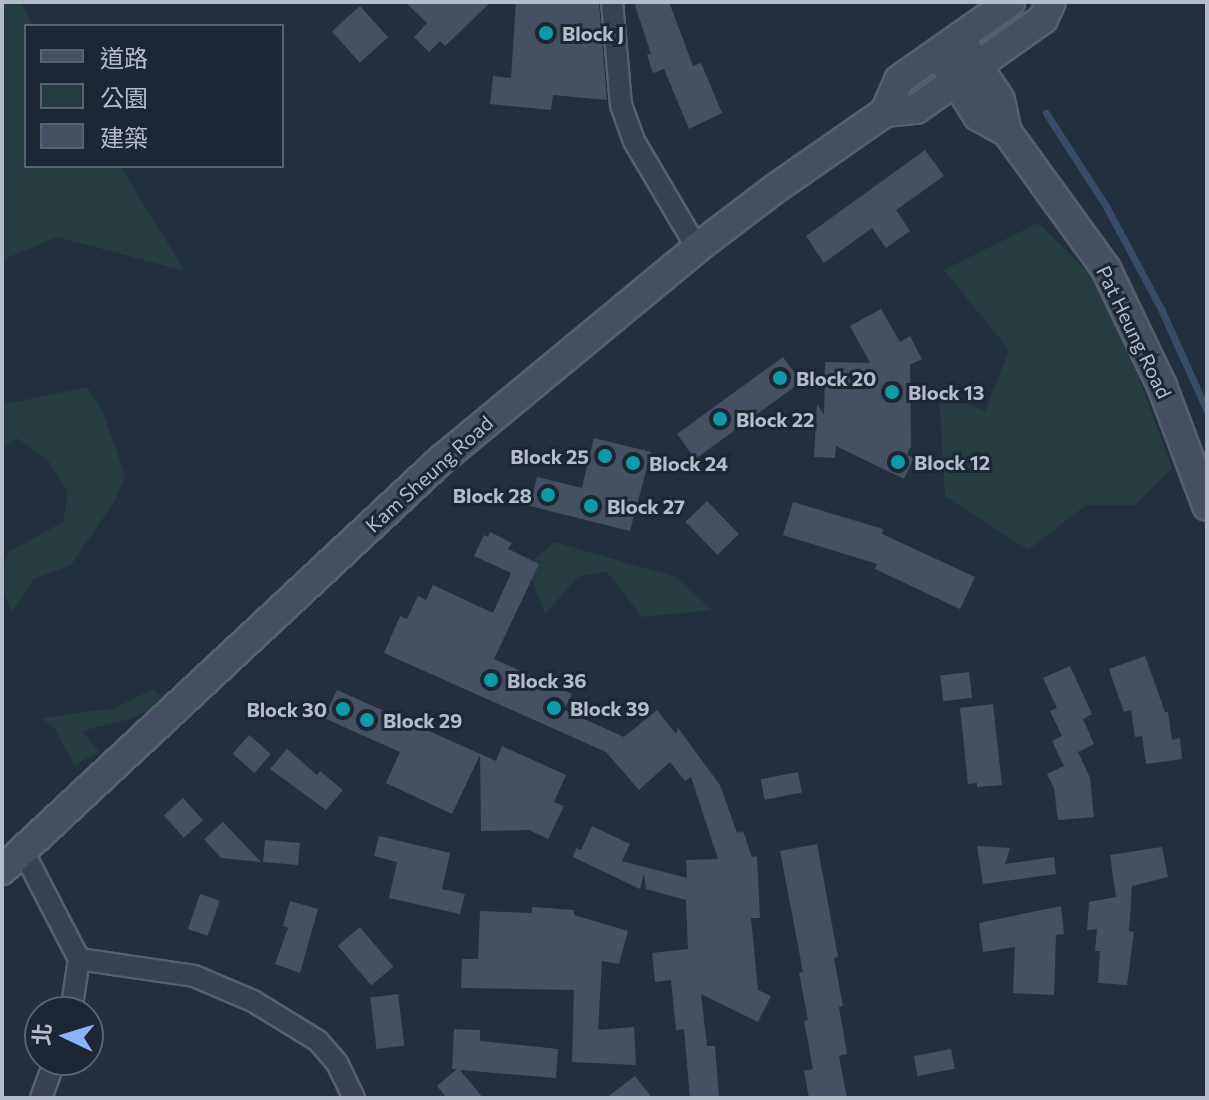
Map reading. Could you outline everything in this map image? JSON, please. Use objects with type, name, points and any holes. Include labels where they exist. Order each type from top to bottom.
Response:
[{"type":"main road","name":"Kam Sheung Road","points":[[885,112],[899,80],[1010,2]]},
{"type":"main road","name":"Kam Sheung Road","points":[[2,870],[441,460],[697,248],[885,112],[916,109],[1043,19],[1051,2]]},
{"type":"main road","name":"Pat Heung Road","points":[[948,46],[967,73],[1000,100],[1007,132],[1106,269],[1162,386],[1207,506]]},
{"type":"street","points":[[612,2],[621,105],[634,141],[697,248]]},
{"type":"street","points":[[23,851],[79,959],[73,996]]},
{"type":"street","points":[[79,959],[194,976],[253,1001],[318,1041],[337,1063],[354,1098]]},
{"type":"street","points":[[41,1098],[49,1076]]},
{"type":"green space","points":[[2,2],[21,2],[32,24],[24,24],[24,168],[121,168],[185,271],[57,237],[2,260]]},
{"type":"green space","points":[[1038,223],[1106,290],[1172,468],[1135,505],[1086,505],[1028,550],[945,496],[939,390],[985,411],[1009,350],[944,270]]},
{"type":"green space","points":[[87,387],[103,412],[125,475],[116,499],[71,565],[34,579],[12,612],[2,589],[2,569],[10,551],[63,522],[68,492],[47,459],[16,438],[2,450],[2,405]]},
{"type":"green space","points":[[554,542],[676,577],[712,610],[642,617],[607,572],[579,576],[545,614],[527,566]]},
{"type":"green space","points":[[153,689],[168,702],[130,719],[82,731],[99,752],[74,765],[55,729],[42,718],[115,708]]},
{"type":"building","points":[[405,2],[491,2],[445,46],[440,41],[429,52],[414,37],[427,23]]},
{"type":"building","points":[[516,2],[599,3],[607,100],[553,95],[551,110],[490,104],[493,76],[511,78]]},
{"type":"building","points":[[634,2],[669,2],[693,66],[701,63],[722,113],[689,129],[664,69],[653,73],[647,55],[651,54]]},
{"type":"building","points":[[360,6],[388,37],[360,63],[332,31]]},
{"type":"building","points":[[925,150],[944,176],[896,210],[910,231],[886,248],[872,228],[824,263],[806,236]]},
{"type":"building","points":[[881,309],[900,342],[910,336],[922,359],[910,365],[911,446],[907,455],[914,458],[904,479],[836,446],[835,458],[814,457],[817,404],[824,415],[825,362],[870,363],[850,326]]},
{"type":"building","points":[[783,357],[801,382],[695,459],[677,434]]},
{"type":"building","points":[[594,438],[651,452],[630,531],[530,506],[537,477],[582,488]]},
{"type":"building","points":[[707,501],[739,534],[717,555],[685,522]]},
{"type":"building","points":[[793,502],[883,529],[882,534],[975,577],[960,609],[875,569],[877,564],[783,535]]},
{"type":"building","points":[[490,532],[512,543],[508,549],[539,564],[494,659],[572,694],[564,710],[624,737],[657,710],[676,734],[678,728],[720,785],[737,833],[743,831],[752,857],[757,856],[760,918],[751,918],[758,990],[771,996],[758,1022],[701,994],[707,1046],[715,1046],[719,1098],[690,1098],[684,1029],[676,1030],[671,980],[655,982],[652,953],[688,949],[686,900],[646,889],[644,873],[640,889],[573,857],[576,848],[581,850],[592,826],[630,844],[622,861],[687,878],[686,860],[718,859],[691,777],[685,781],[670,762],[639,790],[606,752],[384,653],[400,616],[407,619],[418,596],[426,600],[433,585],[493,613],[511,573],[474,556],[484,535],[488,537]]},
{"type":"building","points":[[1145,656],[1165,712],[1168,712],[1172,740],[1180,738],[1182,759],[1146,764],[1142,736],[1135,737],[1131,710],[1124,712],[1120,701],[1109,669]]},
{"type":"building","points":[[1070,666],[1092,714],[1083,719],[1094,744],[1078,752],[1090,778],[1094,817],[1058,820],[1054,788],[1047,774],[1064,766],[1052,741],[1062,736],[1050,711],[1057,708],[1043,678]]},
{"type":"building","points":[[969,672],[972,698],[943,701],[940,676]]},
{"type":"building","points":[[337,690],[496,761],[502,746],[566,775],[554,802],[564,806],[548,839],[529,830],[481,831],[480,755],[452,814],[386,783],[400,752],[324,718]]},
{"type":"building","points":[[993,704],[1002,785],[977,787],[977,783],[968,784],[960,708]]},
{"type":"building","points":[[249,735],[271,754],[254,773],[233,754]]},
{"type":"building","points":[[287,749],[317,775],[320,771],[343,790],[326,810],[270,769]]},
{"type":"building","points":[[798,772],[802,793],[765,800],[761,779]]},
{"type":"building","points":[[183,798],[203,820],[184,838],[164,815]]},
{"type":"building","points":[[223,822],[261,862],[221,858],[204,839]]},
{"type":"building","points":[[379,836],[450,853],[442,889],[465,894],[460,914],[389,898],[397,862],[374,856]]},
{"type":"building","points":[[265,840],[300,843],[298,865],[263,862]]},
{"type":"building","points":[[817,844],[838,957],[834,958],[843,1006],[839,1007],[847,1054],[839,1056],[847,1098],[809,1098],[804,1071],[813,1069],[799,973],[803,972],[780,851]]},
{"type":"building","points":[[977,846],[1010,848],[1005,864],[1054,857],[1056,874],[983,884]]},
{"type":"building","points":[[1162,847],[1168,877],[1132,886],[1129,931],[1134,932],[1127,985],[1098,983],[1100,951],[1095,951],[1097,929],[1087,930],[1089,902],[1116,897],[1110,855]]},
{"type":"building","points":[[200,894],[220,901],[208,936],[188,929]]},
{"type":"building","points":[[290,901],[318,909],[300,973],[275,964],[288,928],[283,926]]},
{"type":"building","points":[[1061,906],[1064,934],[1056,935],[1054,995],[1013,993],[1015,947],[983,952],[979,923]]},
{"type":"building","points":[[532,907],[574,910],[574,915],[628,931],[619,964],[602,961],[598,1030],[634,1027],[636,1065],[572,1062],[574,990],[461,988],[462,959],[478,959],[480,911],[532,913]]},
{"type":"building","points":[[360,927],[393,967],[371,985],[338,946]]},
{"type":"building","points":[[398,994],[404,1046],[377,1049],[370,997]]},
{"type":"building","points":[[454,1029],[480,1030],[480,1041],[558,1049],[556,1078],[460,1070],[483,1098],[447,1098],[437,1086],[457,1069],[452,1069]]},
{"type":"building","points":[[951,1049],[955,1069],[918,1076],[914,1056]]},
{"type":"building","points":[[635,1076],[652,1098],[606,1098]]},
{"type":"waterway","points":[[1046,113],[1106,206],[1161,309],[1207,411]]},
{"type":"place","name":"Block J","points":[[546,33]]},
{"type":"place","name":"Block 20","points":[[780,378]]},
{"type":"place","name":"Block 13","points":[[892,392]]},
{"type":"place","name":"Block 22","points":[[720,419]]},
{"type":"place","name":"Block 25","points":[[605,456]]},
{"type":"place","name":"Block 12","points":[[898,462]]},
{"type":"place","name":"Block 24","points":[[633,463]]},
{"type":"place","name":"Block 28","points":[[548,495]]},
{"type":"place","name":"Block 27","points":[[591,506]]},
{"type":"place","name":"Block 36","points":[[491,680]]},
{"type":"place","name":"Block 39","points":[[554,708]]},
{"type":"place","name":"Block 30","points":[[343,709]]},
{"type":"place","name":"Block 29","points":[[367,720]]}]
